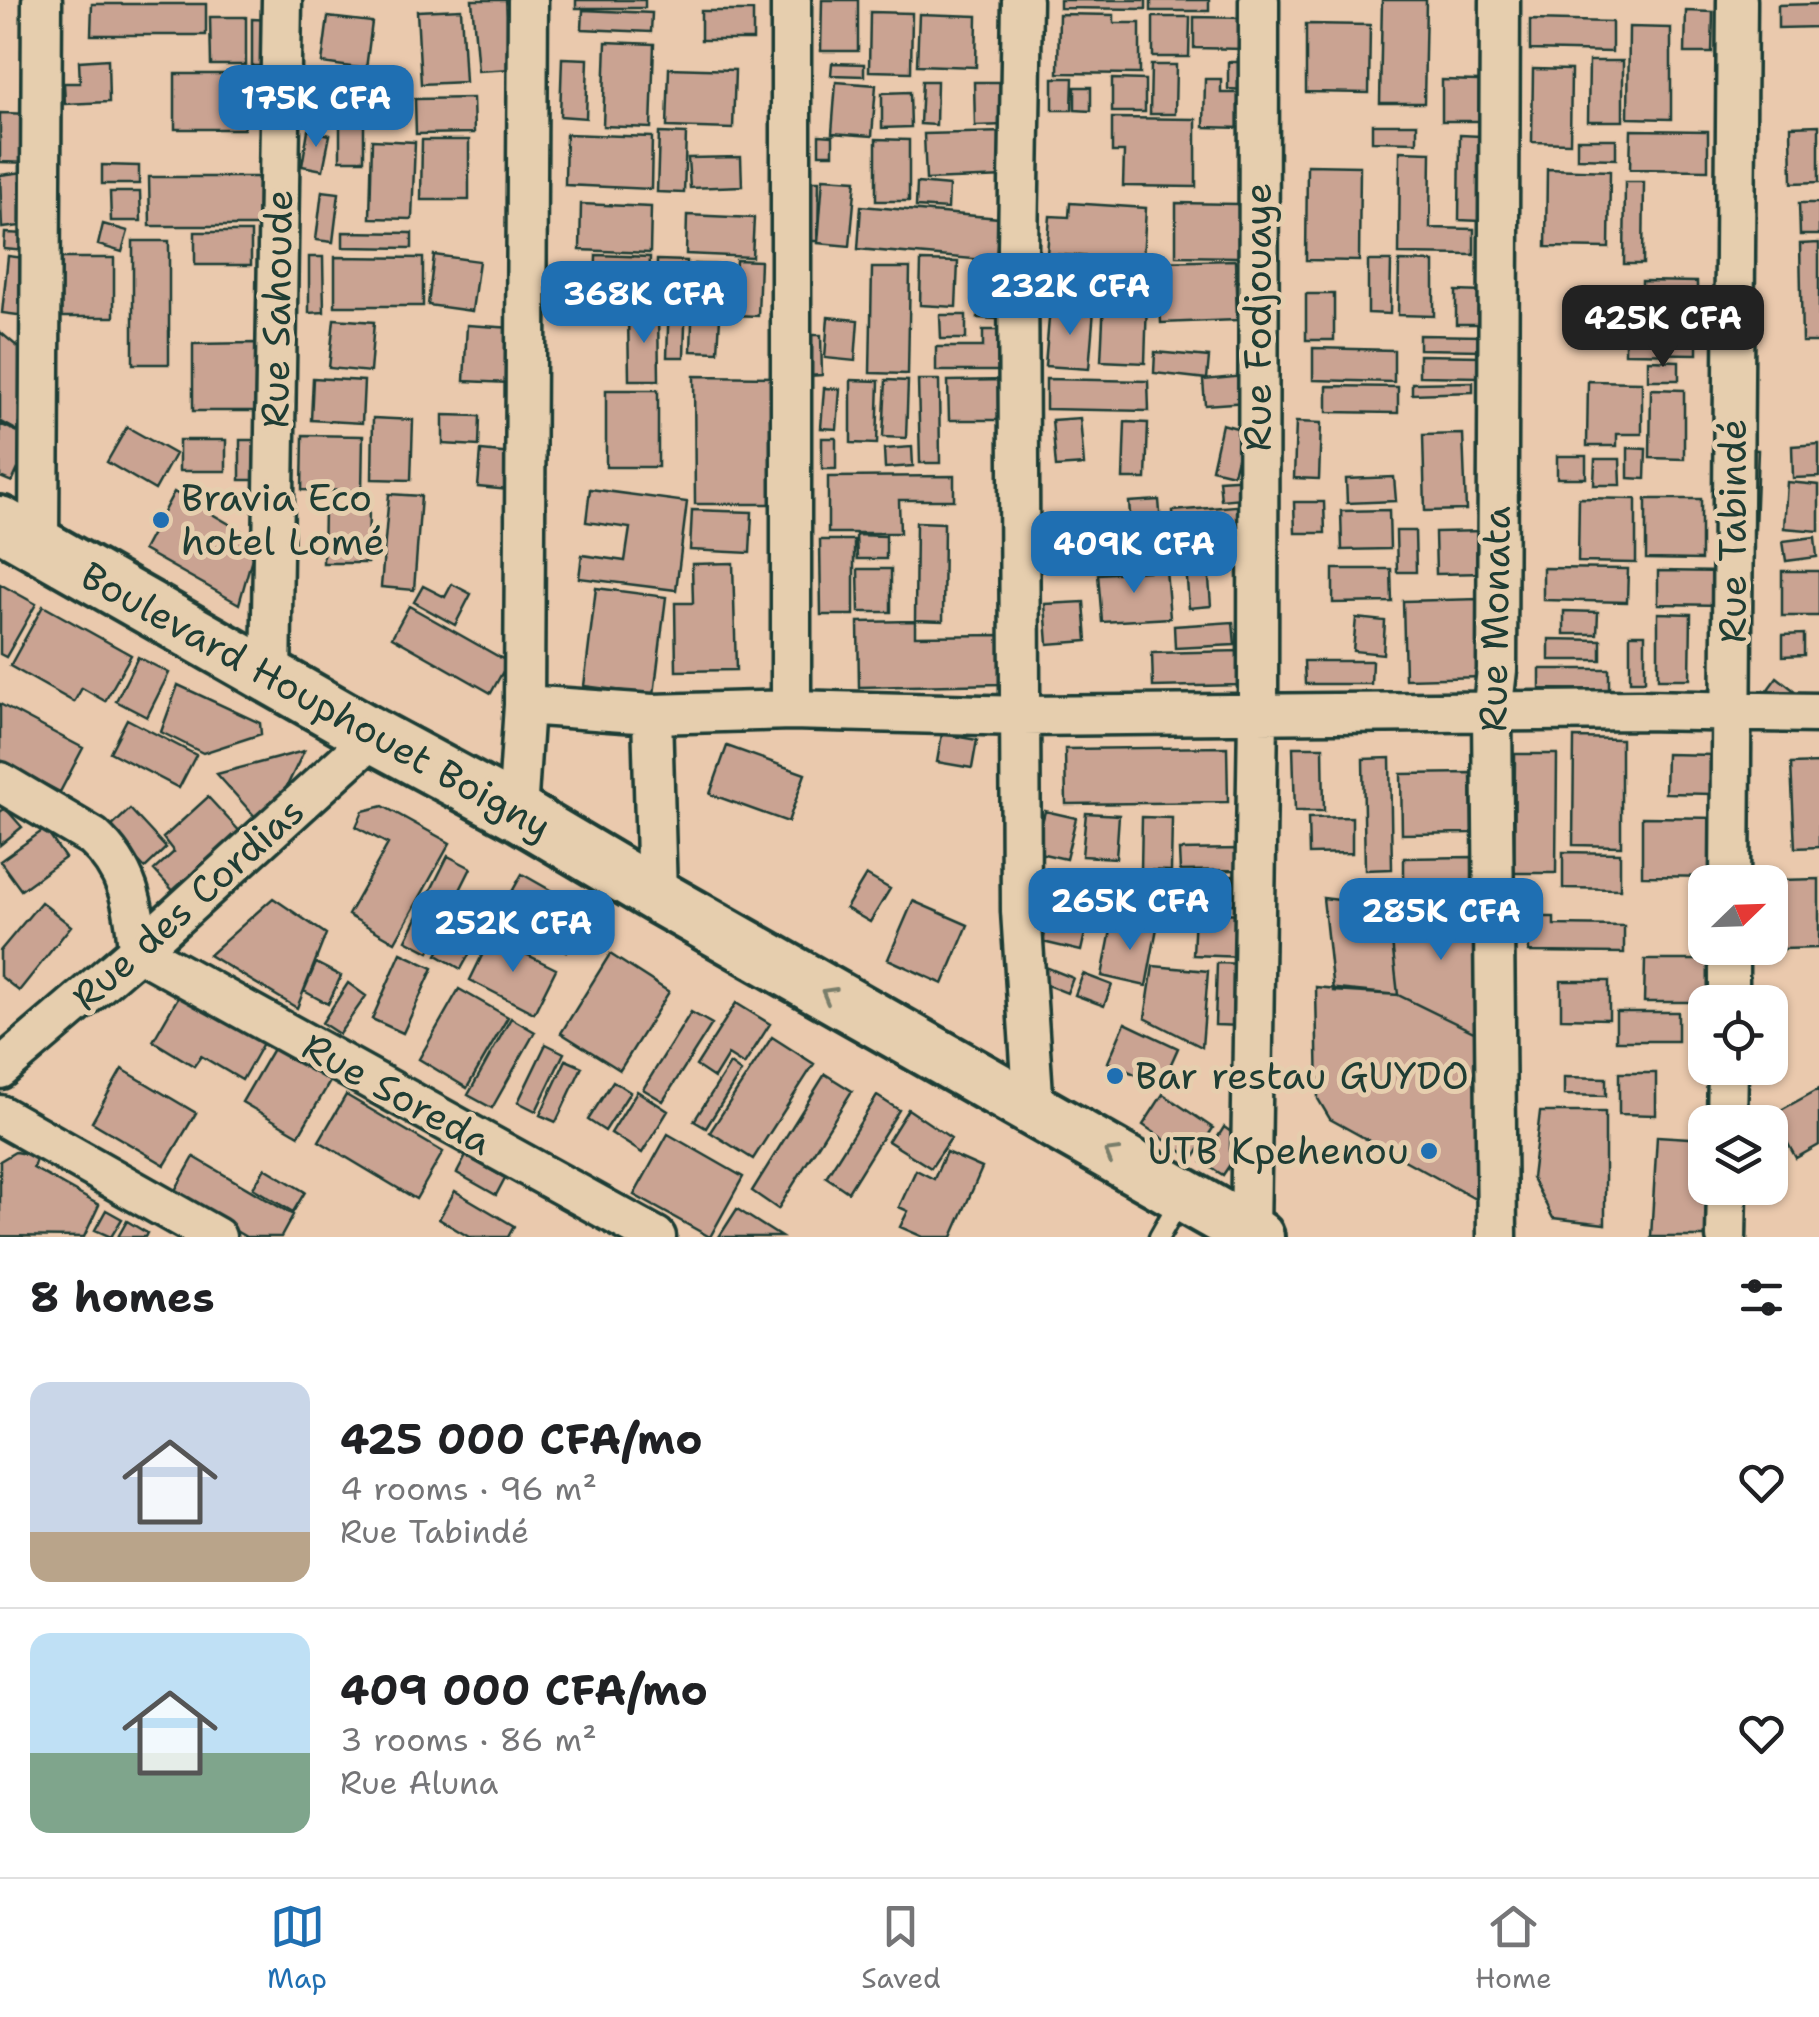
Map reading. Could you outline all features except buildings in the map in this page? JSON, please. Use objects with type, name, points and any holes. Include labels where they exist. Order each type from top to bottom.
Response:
[{"type":"street","points":[[19,534],[42,0]]},
{"type":"street","name":"Rue Sahoude","points":[[271,678],[282,0]]},
{"type":"street","points":[[517,813],[524,704],[528,0]]},
{"type":"street","points":[[790,0],[791,710]]},
{"type":"street","points":[[1022,0],[1018,248],[1021,911],[1034,1110]]},
{"type":"street","name":"Rue Fodjouaye","points":[[1253,1235],[1259,0]]},
{"type":"street","name":"Rue Monata","points":[[1497,1237],[1492,713],[1497,670],[1500,0]]},
{"type":"street","name":"Rue Tabindé","points":[[1730,865],[1737,0]]},
{"type":"street","name":"Boulevard Houphouet Boigny","points":[[19,534],[517,813],[1034,1110],[1171,1216],[1253,1235]]},
{"type":"street","points":[[524,704],[652,714],[791,710],[1022,716],[1638,710],[1819,713]]},
{"type":"street","points":[[652,714],[657,896]]},
{"type":"street","name":"Rue des Cordias","points":[[0,1069],[138,951],[374,736]]},
{"type":"street","points":[[0,782],[106,849],[135,904],[138,951]]},
{"type":"street","name":"Rue Soreda","points":[[138,951],[656,1237]]},
{"type":"street","points":[[0,1116],[216,1237]]},
{"type":"street","points":[[1726,1237],[1727,1205]]},
{"type":"place","name":"Bravia Eco hotel Lomé","points":[[161,520]]},
{"type":"place","name":"Bar restau GUYDO","points":[[1115,1076]]},
{"type":"place","name":"UTB Kpehenou","points":[[1429,1151]]}]
